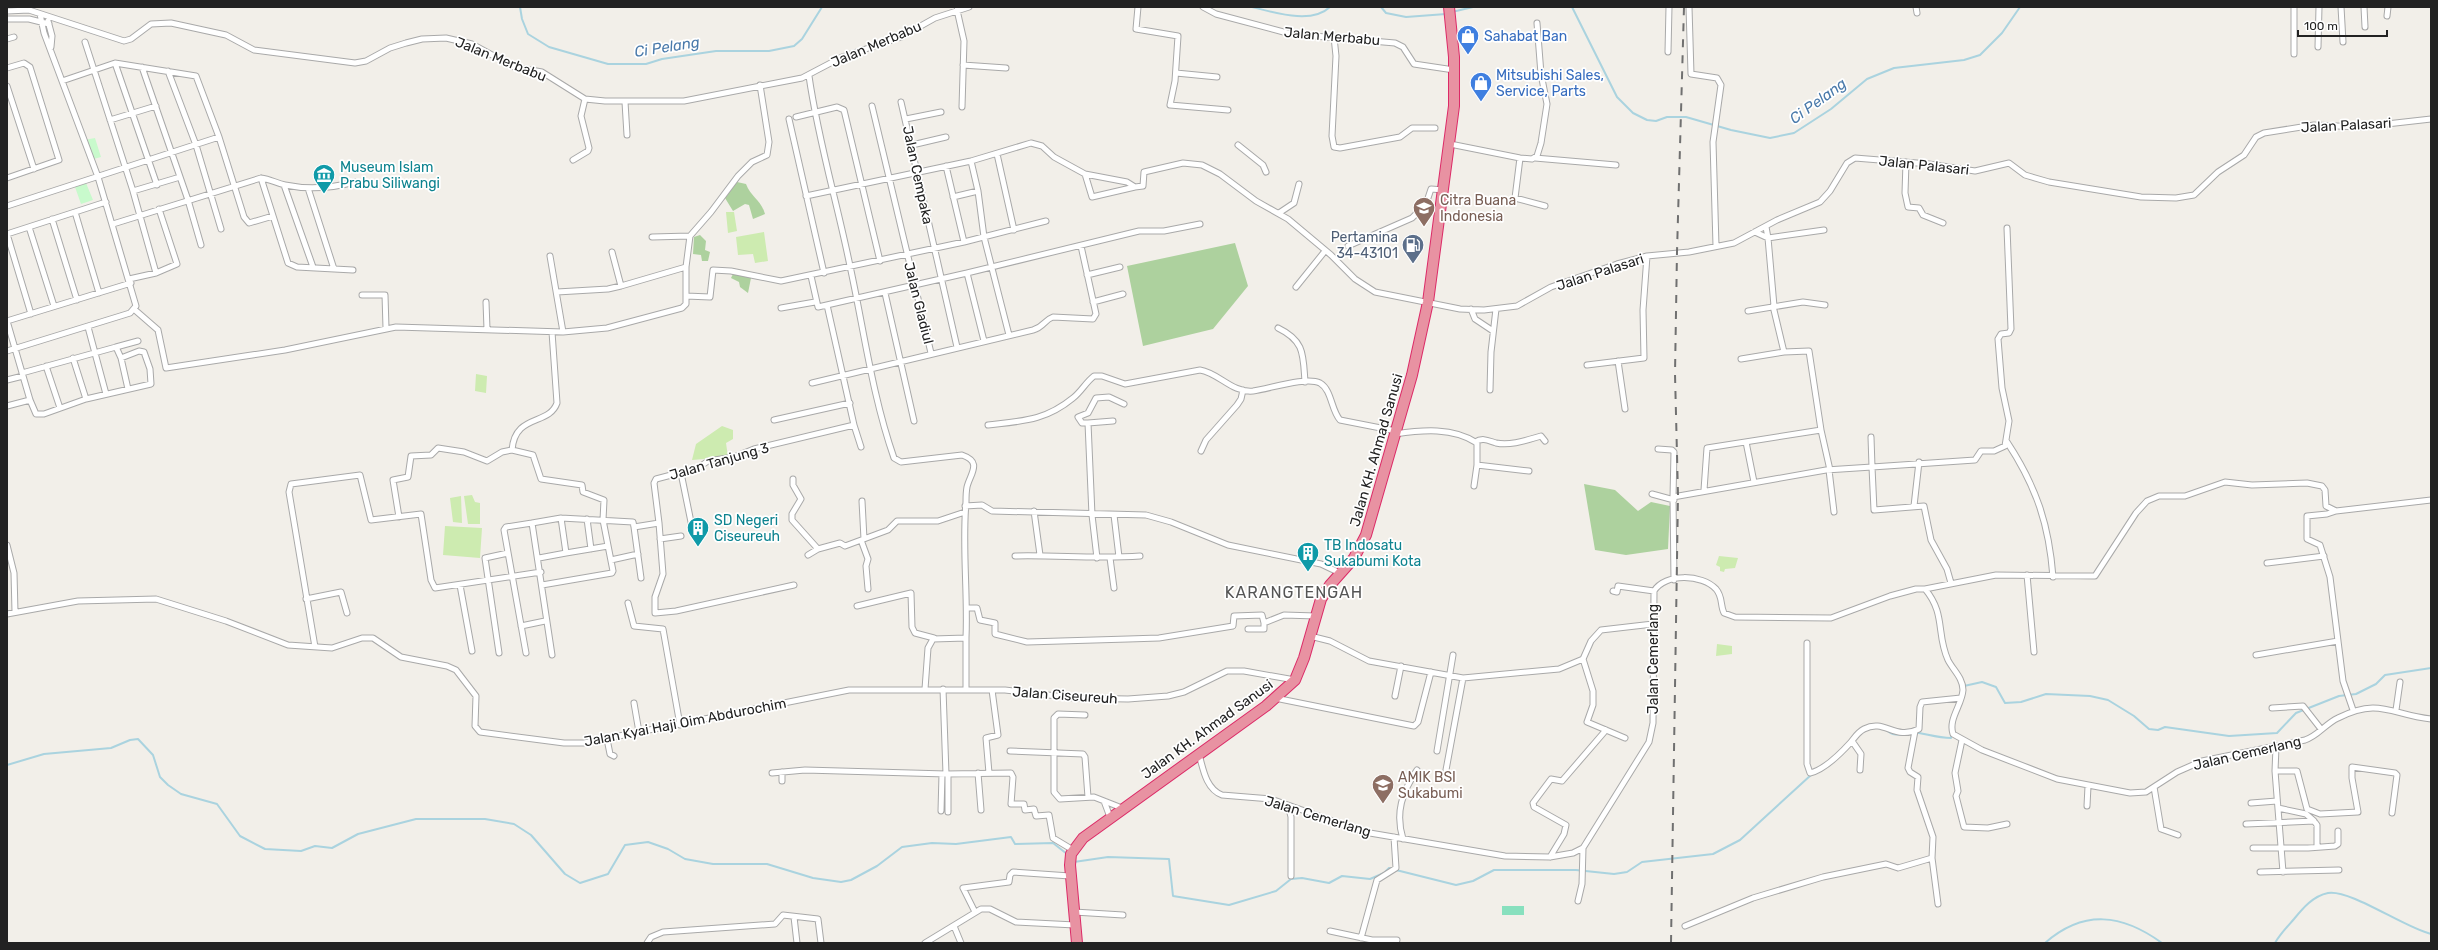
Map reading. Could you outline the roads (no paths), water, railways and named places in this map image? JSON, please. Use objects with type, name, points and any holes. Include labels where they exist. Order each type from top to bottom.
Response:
[{"type":"highway","name":"Jalan KH. Ahmad Sanusi","points":[[1072,852],[1083,838],[1110,817],[1275,698],[1295,680],[1321,599],[1340,573],[1354,558],[1366,535],[1419,347],[1428,302],[1445,190],[1454,106],[1455,70],[1449,7]]},
{"type":"highway","points":[[1072,852],[1070,876],[1077,943]]},
{"type":"street","name":"Jalan Merbabu","points":[[7,11],[24,10],[124,40],[132,39],[151,24],[171,23],[226,35],[254,50],[355,63],[366,61],[390,48],[406,43],[422,39],[446,38],[472,44],[514,67],[542,72],[585,99],[625,102],[684,101],[760,85],[782,83],[809,76],[842,57],[901,37],[935,18],[969,7]]},
{"type":"street","points":[[1138,7],[1136,29],[1178,36],[1176,73],[1170,105],[1228,110]]},
{"type":"street","name":"Jalan Merbabu","points":[[1203,7],[1216,14],[1286,34],[1334,37],[1398,44],[1403,47],[1414,64],[1455,70]]},
{"type":"street","points":[[1668,52],[1669,7]]},
{"type":"street","points":[[1689,7],[1691,74],[1717,78],[1720,81],[1713,142],[1716,246]]},
{"type":"street","points":[[1916,7],[1917,13]]},
{"type":"street","points":[[2294,7],[2294,54]]},
{"type":"street","points":[[2318,47],[2319,7]]},
{"type":"street","points":[[2342,7],[2343,42]]},
{"type":"street","points":[[2364,7],[2365,27]]},
{"type":"street","points":[[2387,16],[2388,7]]},
{"type":"street","points":[[957,10],[964,41],[962,107]]},
{"type":"street","points":[[40,14],[41,22],[98,177],[136,302],[135,310]]},
{"type":"street","points":[[47,16],[52,36],[51,49]]},
{"type":"street","points":[[7,19],[24,18],[49,24]]},
{"type":"street","points":[[1535,158],[1541,143],[1547,104],[1540,74],[1537,23]]},
{"type":"street","points":[[7,39],[14,37]]},
{"type":"street","points":[[1334,37],[1336,56],[1332,136],[1334,147],[1340,148],[1399,137],[1412,128],[1435,128]]},
{"type":"street","points":[[85,42],[126,168],[138,215],[156,274]]},
{"type":"street","points":[[7,68],[24,63],[30,67],[58,159],[57,162],[8,176]]},
{"type":"street","points":[[62,81],[93,69],[115,63],[168,71],[198,78],[247,222],[273,216]]},
{"type":"street","points":[[115,63],[157,185]]},
{"type":"street","points":[[963,65],[1006,68]]},
{"type":"street","points":[[142,67],[188,200],[201,245]]},
{"type":"street","points":[[168,71],[196,145],[209,194],[221,229]]},
{"type":"street","points":[[1176,73],[1217,77]]},
{"type":"street","points":[[809,76],[814,113],[822,152],[834,190],[851,267],[869,370],[894,458],[901,462],[962,455],[970,457],[974,469],[967,487],[965,506],[968,608],[966,638],[966,689]]},
{"type":"street","points":[[135,310],[158,330],[166,368],[285,350],[386,328],[412,326],[563,332],[607,328],[682,308],[686,304],[686,267],[690,236],[711,212],[738,176],[752,162],[767,155],[769,142],[760,85]]},
{"type":"street","points":[[7,86],[34,169]]},
{"type":"street","points":[[573,160],[588,151],[589,148],[581,116],[585,99]]},
{"type":"street","points":[[625,102],[627,135]]},
{"type":"street","name":"Jalan Cempaka","points":[[901,102],[918,172],[940,279],[957,347]]},
{"type":"street","points":[[110,120],[156,106]]},
{"type":"street","name":"Jalan Gladiul","points":[[872,106],[931,353]]},
{"type":"street","points":[[796,118],[837,107],[844,110],[880,261]]},
{"type":"street","points":[[906,118],[941,112]]},
{"type":"street","points":[[789,119],[824,273]]},
{"type":"street","name":"Jalan Palasari","points":[[1135,187],[1143,186],[1144,172],[1183,163],[1192,163],[1212,169],[1279,213],[1356,279],[1375,292],[1460,309],[1496,309],[1517,306],[1558,285],[1617,264],[1647,256],[1734,243],[1754,232],[1820,202],[1847,164],[1855,158],[1906,162],[1975,171],[2010,164],[2025,175],[2049,182],[2134,196],[2176,198],[2194,195],[2218,172],[2244,155],[2256,137],[2264,133],[2314,125],[2360,128],[2431,119]]},
{"type":"street","points":[[7,206],[219,137]]},
{"type":"street","points":[[912,145],[946,137]]},
{"type":"street","points":[[806,196],[971,161],[1023,145],[1037,144],[1042,146],[1054,157],[1085,174],[1119,180],[1135,187]]},
{"type":"street","points":[[1450,144],[1520,158],[1616,165]]},
{"type":"street","points":[[1238,145],[1263,165],[1266,172]]},
{"type":"street","points":[[997,154],[1014,230]]},
{"type":"street","points":[[1520,158],[1515,198],[1545,206]]},
{"type":"street","points":[[971,161],[978,191],[984,237],[1010,336]]},
{"type":"street","points":[[1906,162],[1904,194],[1908,207],[1919,208],[1923,215],[1943,223]]},
{"type":"street","points":[[946,166],[964,242]]},
{"type":"street","points":[[1085,174],[1092,197],[1135,187]]},
{"type":"street","points":[[133,192],[180,177]]},
{"type":"street","points":[[261,178],[288,262],[297,266],[353,270]]},
{"type":"street","points":[[113,224],[261,178],[271,179],[284,185],[308,188],[328,188],[355,182]]},
{"type":"street","points":[[1279,213],[1294,203],[1299,184]]},
{"type":"street","points":[[284,185],[313,267]]},
{"type":"street","points":[[308,188],[334,269]]},
{"type":"street","points":[[1348,246],[1412,218],[1426,204],[1430,189],[1445,190]]},
{"type":"street","points":[[953,197],[978,191]]},
{"type":"street","points":[[31,314],[7,234],[106,202]]},
{"type":"street","points":[[121,358],[143,351],[150,368],[151,384],[86,399],[44,414],[36,414],[30,400],[7,321],[78,300],[176,266],[178,263],[159,209]]},
{"type":"street","points":[[75,212],[99,293]]},
{"type":"street","points":[[52,219],[78,300]]},
{"type":"street","points":[[686,296],[710,297],[713,270],[731,271],[778,281],[811,276],[880,261],[1014,230],[1046,221]]},
{"type":"street","points":[[811,276],[817,307],[967,274],[1139,231],[1164,232],[1200,224]]},
{"type":"street","points":[[29,227],[54,306]]},
{"type":"street","points":[[1766,227],[1773,306],[1784,352]]},
{"type":"street","points":[[2007,228],[2011,328],[2010,332],[2001,334],[1998,338],[2002,388],[2009,421],[2007,442],[2016,461],[2030,480],[2045,524],[2051,550],[2052,577]]},
{"type":"street","points":[[1754,232],[1768,238],[1824,230]]},
{"type":"street","points":[[652,237],[690,236]]},
{"type":"street","points":[[812,383],[869,370],[901,360],[1040,328],[1047,320],[1053,317],[1095,318],[1094,302],[1081,246]]},
{"type":"street","points":[[1296,287],[1325,251]]},
{"type":"street","points":[[612,252],[621,286]]},
{"type":"street","points":[[550,256],[563,332]]},
{"type":"street","points":[[1587,365],[1644,358],[1643,310],[1647,256]]},
{"type":"street","points":[[557,292],[608,289],[686,267]]},
{"type":"street","points":[[1087,274],[1120,267]]},
{"type":"street","points":[[967,274],[984,341]]},
{"type":"street","points":[[885,293],[914,421]]},
{"type":"street","points":[[1094,302],[1123,294]]},
{"type":"street","points":[[362,295],[385,295],[386,328]]},
{"type":"street","points":[[486,302],[487,329]]},
{"type":"street","points":[[781,308],[815,302]]},
{"type":"street","points":[[1748,311],[1773,306],[1808,302],[1825,305]]},
{"type":"street","points":[[827,305],[854,425],[861,447]]},
{"type":"street","points":[[1471,309],[1472,315],[1480,324],[1493,331]]},
{"type":"street","points":[[1490,390],[1493,331],[1496,309]]},
{"type":"street","points":[[7,351],[88,327],[135,310]]},
{"type":"street","points":[[88,327],[106,394]]},
{"type":"street","points":[[1278,328],[1287,332],[1302,349],[1305,382]]},
{"type":"street","points":[[512,450],[518,430],[529,422],[553,411],[557,403],[552,332]]},
{"type":"street","points":[[7,380],[46,366],[138,341]]},
{"type":"street","points":[[116,347],[121,358],[128,389]]},
{"type":"street","points":[[1741,359],[1784,352],[1810,352],[1821,430],[1830,470],[1834,512]]},
{"type":"street","points":[[73,358],[86,399]]},
{"type":"street","points":[[1618,361],[1625,409]]},
{"type":"street","points":[[46,366],[60,408]]},
{"type":"street","points":[[988,425],[1034,419],[1048,415],[1081,391],[1094,376],[1102,376],[1125,384],[1200,370],[1212,373],[1242,390],[1252,391],[1312,380],[1324,387],[1340,420],[1396,432],[1434,430],[1475,442],[1479,447],[1474,486]]},
{"type":"street","points":[[1201,451],[1206,440],[1238,405],[1242,399],[1242,390]]},
{"type":"street","points":[[1113,421],[1082,423],[1078,417],[1088,413],[1096,398],[1109,397],[1124,404]]},
{"type":"street","points":[[7,406],[30,400]]},
{"type":"street","points":[[774,420],[850,403]]},
{"type":"street","points":[[1088,423],[1092,515],[1097,558]]},
{"type":"street","name":"Jalan Tanjung 3","points":[[659,523],[655,480],[698,468],[708,461],[734,457],[754,449],[854,425]]},
{"type":"street","points":[[1704,490],[1707,448],[1821,430]]},
{"type":"street","points":[[1475,442],[1480,439],[1499,443],[1514,442],[1541,436],[1545,441]]},
{"type":"street","points":[[1872,436],[1874,510],[1922,505],[1925,507],[1932,540],[1947,569],[1951,583]]},
{"type":"street","points":[[1746,442],[1754,482]]},
{"type":"street","points":[[1652,494],[1673,498],[1704,490],[1830,470],[1919,462],[1975,460],[1978,458],[1980,451],[1998,450],[2007,442]]},
{"type":"street","points":[[399,517],[393,480],[408,477],[411,457],[431,455],[437,449],[441,448],[464,452],[488,461],[502,452],[512,450],[535,456],[540,479],[582,485],[582,492],[603,499],[603,520],[612,573],[542,585]]},
{"type":"street","points":[[1658,449],[1672,450],[1674,452],[1674,580]]},
{"type":"street","points":[[1914,506],[1919,462]]},
{"type":"street","points":[[1477,465],[1528,471]]},
{"type":"street","points":[[681,473],[692,527]]},
{"type":"street","points":[[315,647],[289,492],[291,484],[360,475],[369,518],[373,520],[419,513],[421,515],[433,586],[438,588],[541,572]]},
{"type":"street","points":[[793,479],[793,485],[802,499],[792,514],[792,520],[818,549]]},
{"type":"street","points":[[2007,824],[1984,829],[1964,827],[1956,796],[1958,791],[1955,772],[1962,740],[1953,734],[1952,725],[1961,698],[1962,685],[1945,652],[1940,614],[1925,589],[1996,575],[2089,577],[2097,575],[2116,542],[2136,513],[2147,501],[2159,496],[2192,494],[2211,485],[2226,482],[2252,485],[2307,483],[2323,488],[2326,506],[2336,511]]},
{"type":"street","points":[[2353,710],[2343,681],[2330,578],[2320,545],[2307,539],[2307,517],[2336,511],[2431,500]]},
{"type":"street","points":[[862,501],[862,540],[868,559],[866,566],[868,589]]},
{"type":"street","points":[[965,506],[982,505],[992,511],[1034,511],[1092,515],[1146,515],[1172,522],[1228,545],[1322,564],[1340,573]]},
{"type":"street","points":[[1034,511],[1040,555]]},
{"type":"street","points":[[808,555],[818,549],[840,543],[846,546],[862,540],[888,530],[897,521],[938,521],[965,512]]},
{"type":"street","points":[[1114,515],[1119,557]]},
{"type":"street","points":[[560,518],[566,553]]},
{"type":"street","points":[[526,653],[508,553],[505,527],[560,518],[633,522],[641,578]]},
{"type":"street","points":[[587,519],[591,549]]},
{"type":"street","points":[[532,523],[541,572],[545,621],[552,655]]},
{"type":"street","points":[[634,527],[659,523],[663,574],[655,597],[655,613],[672,612],[794,585]]},
{"type":"street","points":[[660,539],[681,536]]},
{"type":"street","points":[[7,545],[14,573],[16,612]]},
{"type":"street","points":[[539,558],[608,546]]},
{"type":"street","points":[[500,653],[486,557],[508,553]]},
{"type":"street","points":[[611,560],[638,554]]},
{"type":"street","points":[[1015,556],[1040,555],[1097,558],[1140,556]]},
{"type":"street","points":[[2267,563],[2324,556]]},
{"type":"street","points":[[1110,558],[1114,588]]},
{"type":"street","points":[[2027,575],[2034,652]]},
{"type":"street","name":"Jalan Cemerlang","points":[[1199,754],[1208,782],[1217,793],[1271,799],[1347,827],[1403,839],[1505,856],[1550,857],[1573,853],[1583,848],[1644,750],[1652,734],[1654,591],[1662,582],[1692,578],[1706,582],[1720,595],[1724,613],[1735,617],[1831,618],[1890,596],[1916,589],[1925,589]]},
{"type":"street","points":[[460,585],[472,651]]},
{"type":"street","points":[[1613,592],[1617,592],[1618,586],[1654,591]]},
{"type":"street","points":[[306,599],[342,592],[346,613]]},
{"type":"street","points":[[857,606],[911,593],[912,627],[915,633],[932,640],[966,638]]},
{"type":"street","name":"Jalan Kyai Haji Oim Abdurochim","points":[[7,614],[78,601],[160,600],[226,622],[280,643],[315,647],[339,647],[367,637],[379,641],[401,657],[452,668],[474,691],[476,701],[475,726],[480,732],[564,743],[607,739],[849,690],[925,689]]},
{"type":"street","points":[[628,603],[630,619],[634,626],[664,629],[680,725]]},
{"type":"street","points":[[968,608],[977,608],[980,620],[995,623],[995,634],[1027,642],[1159,638],[1233,626],[1234,616],[1262,615],[1264,629],[1248,629]]},
{"type":"street","points":[[1264,623],[1284,615],[1316,616]]},
{"type":"street","points":[[521,626],[545,621]]},
{"type":"street","points":[[1625,738],[1587,722],[1593,705],[1593,691],[1583,659],[1591,641],[1601,630],[1653,624]]},
{"type":"street","points":[[1310,636],[1330,641],[1369,661],[1463,678],[1559,669],[1583,659]]},
{"type":"street","points":[[925,689],[932,640]]},
{"type":"street","points":[[2256,655],[2338,641]]},
{"type":"street","points":[[1807,643],[1805,702],[1808,772],[1815,771],[1838,755],[1861,730],[1872,726],[1884,726],[1901,734],[1915,731],[1919,729],[1920,707],[1922,702],[1961,698]]},
{"type":"street","points":[[1437,751],[1454,655]]},
{"type":"street","points":[[1395,696],[1401,666]]},
{"type":"street","name":"Jalan Ciseureuh","points":[[925,689],[992,690],[1074,698],[1128,699],[1168,696],[1184,692],[1227,671],[1244,671],[1295,680]]},
{"type":"street","points":[[1275,698],[1414,726],[1418,722],[1431,672]]},
{"type":"street","points":[[1446,770],[1463,678]]},
{"type":"street","points":[[2396,710],[2400,682]]},
{"type":"street","points":[[942,689],[948,812]]},
{"type":"street","points":[[990,773],[986,738],[998,735],[992,690]]},
{"type":"street","points":[[634,703],[639,732]]},
{"type":"street","points":[[2272,708],[2303,706],[2321,729]]},
{"type":"street","name":"Jalan Cemerlang","points":[[1962,740],[2056,779],[2130,794],[2146,792],[2177,772],[2202,761],[2276,747],[2313,738],[2330,721],[2353,710],[2371,707],[2396,710],[2431,719]]},
{"type":"street","points":[[1085,715],[1056,715],[1054,722],[1052,754],[1054,792],[1056,796],[1063,799],[1088,797],[1104,800],[1122,808]]},
{"type":"street","points":[[1550,857],[1564,834],[1566,825],[1534,807],[1533,804],[1551,778],[1562,781],[1606,730]]},
{"type":"street","points":[[1915,731],[1908,768],[1910,772],[1918,777],[1917,790],[1933,836],[1932,858],[1938,904]]},
{"type":"street","points":[[607,739],[610,754],[614,756]]},
{"type":"street","points":[[1852,741],[1861,754],[1860,770]]},
{"type":"street","points":[[2276,747],[2275,771],[2283,872]]},
{"type":"street","points":[[1010,751],[1052,754],[1079,753],[1085,757],[1088,797]]},
{"type":"street","points":[[2275,771],[2296,771],[2307,809],[2327,814],[2358,812],[2352,778],[2352,767],[2395,773],[2397,775],[2392,813]]},
{"type":"street","points":[[772,773],[805,770],[945,774],[1012,774],[1011,804],[1024,804],[1027,811],[1034,809],[1035,816],[1049,815],[1053,838],[1072,852]]},
{"type":"street","points":[[1403,839],[1398,824],[1398,811],[1417,770]]},
{"type":"street","points":[[782,772],[782,781]]},
{"type":"street","points":[[978,773],[980,810]]},
{"type":"street","points":[[941,811],[945,774]]},
{"type":"street","points":[[2087,806],[2088,786]]},
{"type":"street","points":[[2154,788],[2161,829],[2165,832],[2178,835]]},
{"type":"street","points":[[1104,800],[1110,817]]},
{"type":"street","points":[[2251,803],[2277,801]]},
{"type":"street","points":[[1288,805],[1291,817],[1291,876]]},
{"type":"street","points":[[2278,808],[2306,814],[2317,825],[2317,847]]},
{"type":"street","points":[[2246,824],[2314,822]]},
{"type":"street","points":[[2253,848],[2282,849],[2338,844],[2338,831]]},
{"type":"street","points":[[1362,938],[1377,880],[1396,868],[1394,837]]},
{"type":"street","points":[[1578,901],[1582,884],[1583,848]]},
{"type":"street","points":[[1685,926],[1753,898],[1823,877],[1886,864],[1898,868],[1932,858]]},
{"type":"street","points":[[2260,872],[2339,870]]},
{"type":"street","points":[[976,912],[963,888],[1009,882],[1010,875],[1013,872],[1070,876]]},
{"type":"street","points":[[925,943],[981,909],[990,909],[1016,922],[1075,925]]},
{"type":"street","points":[[1074,912],[1123,915]]},
{"type":"street","points":[[647,943],[651,937],[662,932],[775,924],[782,916],[818,919],[821,943]]},
{"type":"street","points":[[794,917],[797,943]]},
{"type":"street","points":[[954,926],[961,943]]},
{"type":"street","points":[[1330,931],[1362,938],[1397,940]]},
{"type":"waterway","name":"Ci Pelang","points":[[314,7],[327,7]]},
{"type":"waterway","name":"Ci Pelang","points":[[520,7],[522,19],[528,34],[549,47],[608,64],[646,64],[662,59],[716,51],[769,51],[794,46],[802,39],[822,7]]},
{"type":"waterway","name":"Ci Pelang","points":[[1252,7],[1292,16],[1313,15],[1330,7]]},
{"type":"waterway","name":"Ci Pelang","points":[[1381,7],[1386,13],[1406,17],[1446,14]]},
{"type":"waterway","name":"Ci Pelang","points":[[1452,12],[1473,7]]},
{"type":"waterway","name":"Ci Pelang","points":[[1572,7],[1617,97],[1633,113],[1647,120],[1656,121],[1667,117],[1686,117],[1731,130],[1770,138],[1794,133],[1831,109],[1867,79],[1894,68],[1964,60],[1980,55],[2002,33],[2020,7]]},
{"type":"waterway","points":[[1964,686],[1982,682],[1996,687],[2005,703],[2021,702],[2046,694],[2090,696],[2108,700],[2134,716],[2149,729],[2158,730],[2165,727],[2229,736],[2277,733],[2296,713],[2339,696],[2356,694],[2376,684],[2385,675],[2431,668]]},
{"type":"waterway","points":[[1886,729],[1897,735],[1919,733],[1951,738],[1952,733]]},
{"type":"waterway","points":[[7,765],[44,754],[111,748],[130,740],[138,739],[153,755],[160,777],[168,785],[181,794],[217,804],[240,836],[265,849],[301,851],[315,846],[332,848],[358,834],[416,819],[485,819],[514,824],[531,835],[565,874],[580,883],[608,874],[625,845],[648,842],[668,849],[685,859],[713,864],[767,864],[813,878],[841,882],[851,880],[877,866],[902,847],[932,843],[956,844],[1011,837],[1015,844],[1053,843],[1067,854]]},
{"type":"waterway","points":[[1396,870],[1456,885],[1473,881],[1494,870],[1576,870],[1614,874],[1627,872],[1642,862],[1713,854],[1740,840],[1811,775]]},
{"type":"waterway","points":[[1074,862],[1108,857],[1169,859],[1173,896],[1229,905],[1276,891],[1291,879],[1302,878],[1329,883],[1342,876],[1370,879],[1384,873],[1389,868],[1392,869]]},
{"type":"waterway","points":[[2275,943],[2279,936],[2305,907],[2313,900],[2328,893],[2338,893],[2350,897],[2431,934]]},
{"type":"waterway","points":[[2045,943],[2060,932],[2074,925],[2089,920],[2103,919],[2118,921],[2132,926],[2147,933],[2162,943]]},
{"type":"railway","points":[[1671,943],[1678,495],[1675,374],[1684,7]]},
{"type":"place","name":"Sahabat Ban","points":[[1468,56]]},
{"type":"place","name":"Mitsubishi Sales, Service, Parts","points":[[1481,102]]},
{"type":"place","name":"Museum Islam Prabu Siliwangi","points":[[324,194]]},
{"type":"place","name":"Citra Buana Indonesia","points":[[1424,228]]},
{"type":"place","name":"Pertamina 34-43101","points":[[1413,264]]},
{"type":"place","name":"SD Negeri Ciseureuh","points":[[698,548]]},
{"type":"place","name":"TB Indosatu Sukabumi Kota","points":[[1308,572]]},
{"type":"place","name":"AMIK BSI Sukabumi","points":[[1383,804]]},
{"type":"district","name":"KARANGTENGAH","points":[[1294,592]]}]
